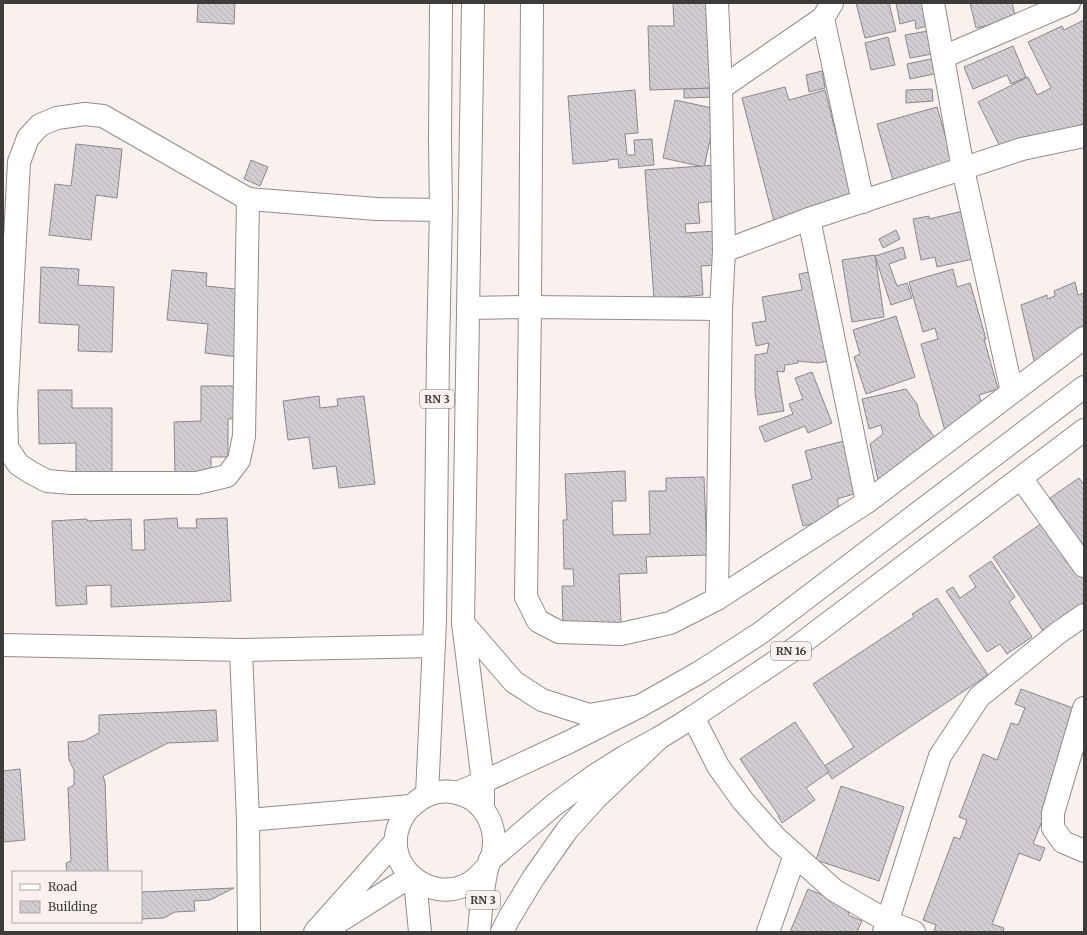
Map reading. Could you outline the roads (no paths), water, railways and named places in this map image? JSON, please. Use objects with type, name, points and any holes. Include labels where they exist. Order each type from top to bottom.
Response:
[{"type":"main road","name":"RN 3","points":[[419,800],[434,646],[435,621],[441,210],[441,3]]},
{"type":"main road","name":"RN 3","points":[[473,3],[463,622],[483,782],[483,808]]},
{"type":"main road","points":[[532,3],[526,598],[538,621],[559,632],[621,634],[670,623],[717,599],[867,502],[1084,338]]},
{"type":"main road","points":[[717,3],[721,88],[724,251],[721,309],[717,599]]},
{"type":"main road","points":[[933,3],[963,169],[1012,392]]},
{"type":"main road","points":[[942,57],[1061,5]]},
{"type":"main road","points":[[721,88],[827,11],[863,202]]},
{"type":"main road","points":[[248,199],[244,436],[239,460],[227,476],[197,483],[70,483],[47,481],[18,464],[7,446],[6,410],[19,162],[28,138],[40,125],[57,118],[85,114],[103,116],[248,199],[377,209],[441,210]]},
{"type":"main road","points":[[724,251],[809,219],[1022,149],[1084,136]]},
{"type":"main road","points":[[809,219],[867,502]]},
{"type":"main road","points":[[468,308],[530,307],[721,309]]},
{"type":"main road","name":"RN 16","points":[[457,793],[569,742],[640,706],[700,672],[759,634],[1084,387]]},
{"type":"main road","name":"RN 16","points":[[488,864],[554,805],[577,788],[624,757],[693,717],[790,652],[1084,430]]},
{"type":"main road","points":[[1021,478],[1084,566]]},
{"type":"main road","points":[[886,926],[940,756],[979,697],[1058,633],[1084,615]]},
{"type":"main road","points":[[463,622],[514,682],[542,700],[589,715],[640,706]]},
{"type":"main road","points":[[3,645],[241,650],[434,646]]},
{"type":"main road","points":[[241,650],[248,820],[249,932]]},
{"type":"main road","points":[[1084,708],[1054,813],[1053,828],[1063,842],[1084,851]]},
{"type":"main road","points":[[693,717],[718,766],[743,801],[776,838],[834,890],[886,926],[914,932]]},
{"type":"main road","points":[[502,932],[534,877],[567,830],[596,798],[659,738]]},
{"type":"main road","points":[[248,820],[419,800],[442,792],[457,793],[471,798],[483,808],[491,822],[494,837],[493,853],[488,864],[478,878],[466,885],[453,889],[440,890],[427,886],[413,878],[407,872],[397,852],[397,830],[403,815],[419,800]]},
{"type":"main road","points":[[315,932],[396,841]]},
{"type":"main road","points":[[768,932],[795,855]]},
{"type":"main road","name":"RN 3","points":[[479,932],[488,864]]},
{"type":"main road","points":[[323,932],[413,878]]},
{"type":"main road","points":[[413,878],[420,932]]}]
